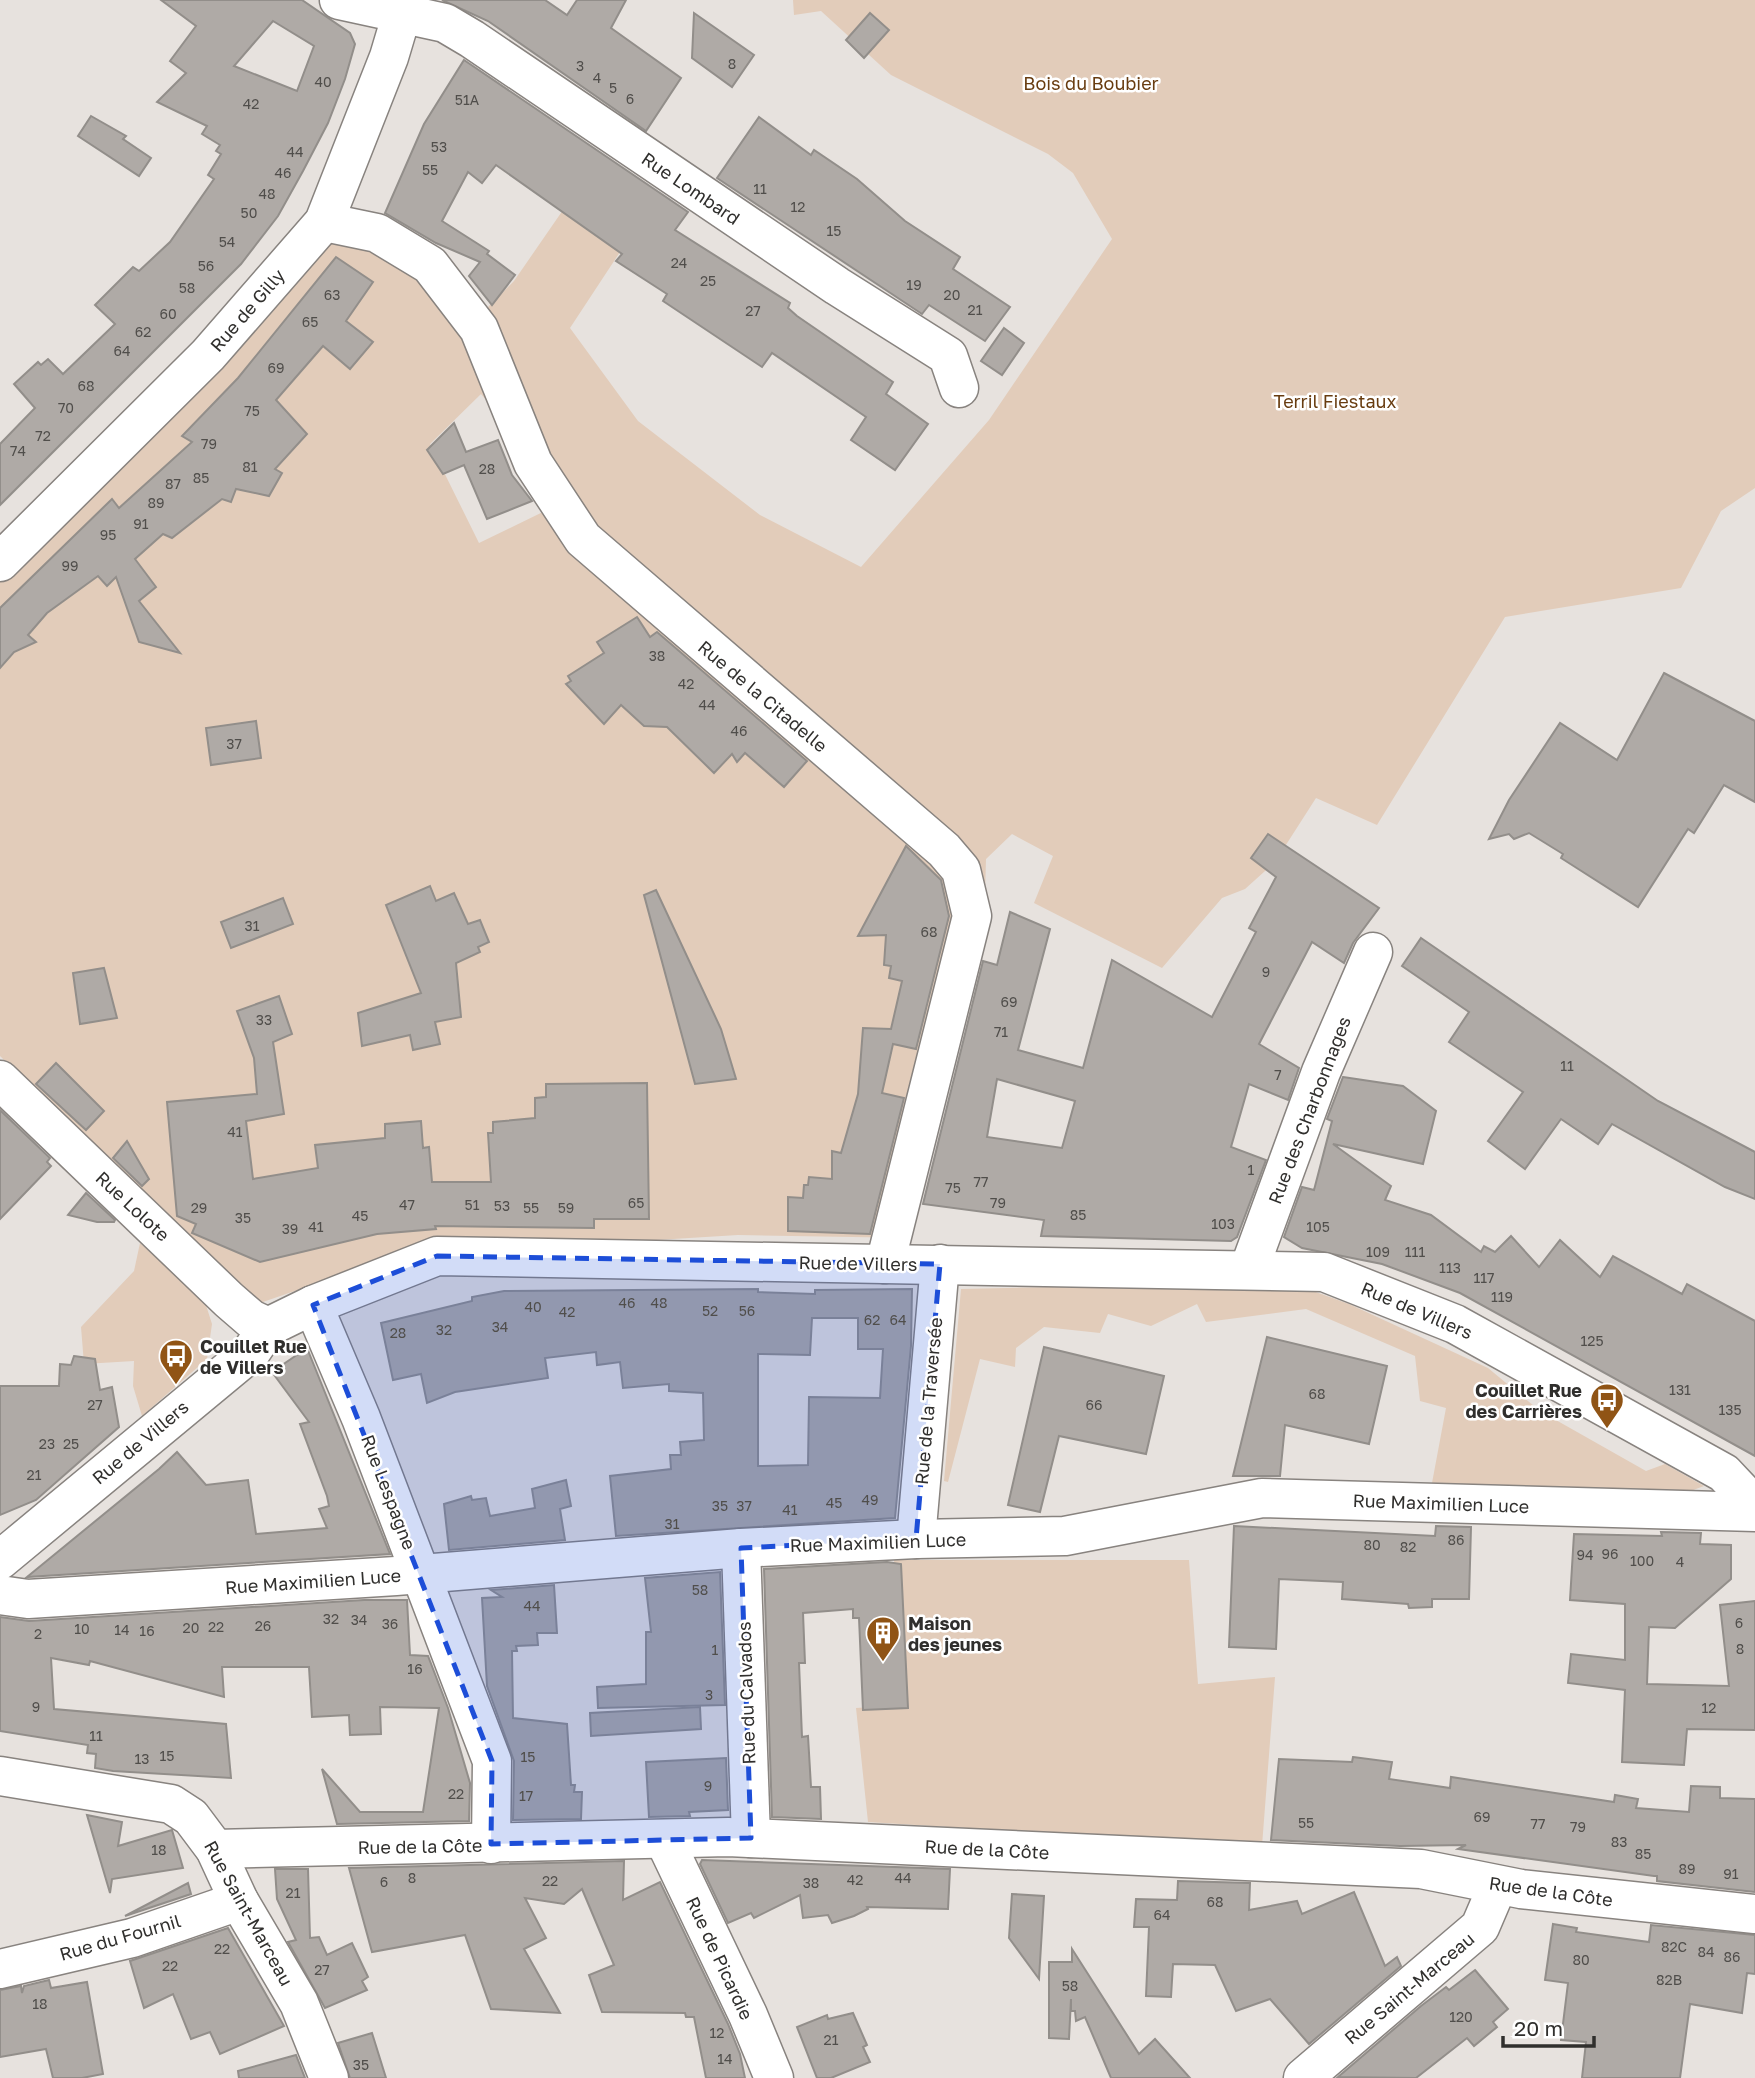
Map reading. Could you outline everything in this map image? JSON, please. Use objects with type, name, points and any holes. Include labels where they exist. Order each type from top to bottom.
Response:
[{"type":"street","name":"Rue Lombard","points":[[339,0],[403,8],[445,23],[472,39],[837,286],[948,356],[959,388]]},
{"type":"street","name":"Rue de Gilly","points":[[0,562],[208,355],[324,222],[389,57],[403,8]]},
{"type":"street","name":"Rue de la Citadelle","points":[[324,222],[377,233],[430,265],[479,330],[533,463],[583,539],[944,850],[961,870],[972,916],[885,1264]]},
{"type":"street","name":"Rue des Charbonnages","points":[[1249,1269],[1321,1072],[1373,952]]},
{"type":"street","name":"Rue Lolote","points":[[0,1080],[229,1300],[251,1319],[268,1327]]},
{"type":"street","name":"Rue de Villers","points":[[0,1560],[251,1352],[268,1327],[313,1305],[437,1256],[1324,1272],[1455,1324],[1724,1474],[1755,1506]]},
{"type":"street","name":"Rue de la Traversée","points":[[916,1539],[940,1264]]},
{"type":"street","name":"Rue Lespagne","points":[[313,1305],[361,1418],[492,1762],[491,1844]]},
{"type":"street","name":"Rue Maximilien Luce","points":[[0,1595],[28,1599],[741,1548],[916,1539],[1065,1536],[1262,1498],[1755,1512]]},
{"type":"street","name":"Rue du Calvados","points":[[741,1548],[751,1838]]},
{"type":"street","name":"Rue Saint-Marceau","points":[[0,1776],[171,1804],[197,1824],[215,1849],[239,1901],[299,2003],[329,2078]]},
{"type":"street","name":"Rue de la Côte","points":[[215,1849],[751,1838],[1421,1869],[1498,1885],[1755,1914]]},
{"type":"street","name":"Rue de Picardie","points":[[664,1839],[748,2015],[774,2078]]},
{"type":"street","name":"Rue Saint-Marceau","points":[[1303,2078],[1480,1927],[1498,1885]]},
{"type":"street","name":"Rue du Fournil","points":[[0,1969],[132,1938],[239,1901]]},
{"type":"highlighted area","points":[[437,1256],[940,1264],[916,1539],[741,1548],[751,1838],[491,1844],[492,1761],[313,1305]]},
{"type":"green space","points":[[793,0],[1755,0],[1755,488],[1721,511],[1681,588],[1505,617],[1377,825],[1316,798],[1275,862],[1245,889],[1222,898],[1162,968],[1034,903],[1053,856],[1012,834],[986,859],[985,896],[912,1238],[738,1235],[608,1243],[370,1265],[260,1303],[143,1197],[0,1056],[0,580],[244,340],[340,233],[419,281],[466,337],[507,425],[481,394],[430,444],[479,543],[549,509],[494,352],[488,307],[514,281],[563,210],[620,252],[570,328],[638,421],[760,515],[861,567],[989,420],[1112,239],[1073,173],[1048,154],[891,75],[821,11],[794,15]]},
{"type":"green space","points":[[140,1243],[205,1302],[212,1324],[207,1359],[142,1416],[133,1386],[134,1361],[84,1364],[81,1327],[134,1271]]},
{"type":"green space","points":[[1288,1282],[1349,1304],[1488,1368],[1540,1411],[1646,1471],[1665,1464],[1704,1486],[1669,1499],[1435,1487],[1432,1483],[1446,1408],[1420,1401],[1415,1356],[1306,1309],[1206,1322],[1197,1304],[1151,1326],[1108,1314],[1100,1333],[1044,1327],[1016,1348],[1015,1367],[980,1359],[948,1482],[944,1481],[961,1289]]},
{"type":"green space","points":[[894,1560],[1189,1560],[1198,1684],[1275,1677],[1262,1846],[868,1822],[856,1708],[902,1705]]},
{"type":"building","points":[[161,0],[302,0],[350,33],[355,44],[328,123],[278,216],[241,264],[0,505],[0,444],[35,408],[14,384],[38,362],[41,365],[48,359],[63,374],[115,324],[95,305],[133,267],[139,271],[170,242],[214,179],[208,175],[221,154],[216,151],[220,145],[202,134],[207,126],[157,102],[186,73],[170,61],[196,26]],"holes":[[[273,21],[314,46],[297,91],[234,66]]]},
{"type":"building","points":[[442,0],[545,0],[567,15],[577,0],[626,0],[611,28],[681,78],[646,131],[488,21]]},
{"type":"building","points":[[694,13],[754,55],[732,87],[692,58]]},
{"type":"building","points":[[870,13],[889,30],[864,58],[846,40]]},
{"type":"building","points":[[464,60],[688,212],[675,230],[790,303],[788,308],[797,316],[893,382],[886,394],[928,424],[895,470],[851,440],[866,417],[772,353],[762,367],[663,301],[667,294],[616,261],[622,254],[496,165],[482,183],[468,172],[442,221],[489,251],[487,254],[515,275],[492,305],[469,276],[480,262],[436,243],[385,213],[424,124]]},
{"type":"building","points":[[91,116],[126,136],[123,139],[151,158],[139,176],[78,136]]},
{"type":"building","points":[[759,117],[811,155],[814,150],[857,179],[905,221],[960,257],[953,269],[1010,307],[985,341],[929,305],[922,314],[717,178]]},
{"type":"building","points":[[336,257],[373,282],[346,321],[373,342],[350,369],[323,346],[276,400],[307,434],[275,469],[282,473],[269,496],[236,489],[231,502],[222,499],[172,538],[163,534],[135,559],[156,587],[139,601],[180,653],[139,642],[116,577],[107,586],[98,576],[47,613],[28,635],[36,642],[14,652],[0,668],[0,608],[112,499],[119,508],[192,442],[182,436],[238,378]]},
{"type":"building","points":[[1004,328],[1024,343],[1002,375],[981,361]]},
{"type":"building","points":[[454,423],[466,452],[498,440],[512,475],[532,501],[487,519],[464,465],[443,474],[427,450]]},
{"type":"building","points":[[637,617],[650,637],[657,632],[807,761],[784,787],[745,753],[737,762],[732,754],[714,773],[667,727],[644,726],[621,705],[604,724],[566,684],[571,681],[568,676],[604,653],[597,642]]},
{"type":"building","points":[[1664,673],[1755,721],[1755,802],[1724,785],[1694,833],[1688,829],[1638,907],[1561,858],[1563,854],[1529,833],[1514,839],[1509,834],[1489,839],[1509,800],[1560,723],[1617,760]]},
{"type":"building","points":[[256,721],[261,758],[211,765],[206,728]]},
{"type":"building","points":[[1268,834],[1379,908],[1353,943],[1344,963],[1312,942],[1259,1044],[1299,1068],[1288,1100],[1249,1084],[1231,1147],[1266,1160],[1237,1237],[1231,1241],[1041,1236],[1044,1220],[923,1204],[983,961],[997,965],[1010,912],[1050,929],[1018,1050],[1083,1068],[1112,960],[1212,1017],[1256,932],[1249,928],[1276,877],[1251,858]],"holes":[[[997,1079],[1075,1101],[1062,1148],[987,1137]]]},
{"type":"building","points":[[906,846],[941,880],[949,916],[916,1049],[893,1044],[882,1093],[904,1098],[870,1234],[788,1231],[788,1197],[803,1198],[804,1185],[808,1185],[809,1177],[832,1179],[832,1151],[841,1153],[858,1094],[863,1028],[891,1029],[902,981],[889,978],[891,966],[884,965],[886,935],[858,936]]},
{"type":"building","points":[[430,886],[436,901],[454,893],[468,924],[480,920],[489,942],[478,947],[480,952],[456,963],[461,1017],[435,1022],[440,1044],[413,1050],[410,1035],[362,1046],[358,1013],[421,993],[386,905]]},
{"type":"building","points":[[656,890],[721,1029],[736,1079],[695,1084],[644,895]]},
{"type":"building","points":[[283,898],[293,924],[231,948],[221,922]]},
{"type":"building","points":[[1421,938],[1658,1101],[1755,1152],[1755,1199],[1725,1187],[1612,1124],[1598,1144],[1561,1119],[1525,1169],[1488,1141],[1523,1092],[1449,1042],[1469,1012],[1402,966]]},
{"type":"building","points":[[104,968],[117,1018],[80,1024],[73,973]]},
{"type":"building","points":[[279,996],[292,1034],[273,1042],[284,1114],[246,1121],[253,1179],[318,1168],[315,1145],[385,1138],[385,1124],[421,1121],[423,1148],[429,1147],[432,1182],[491,1182],[488,1133],[493,1133],[493,1122],[535,1118],[535,1098],[546,1097],[546,1084],[647,1083],[649,1219],[594,1219],[594,1228],[435,1226],[436,1229],[377,1234],[260,1262],[192,1233],[196,1224],[177,1216],[167,1102],[257,1094],[254,1058],[237,1011]]},
{"type":"building","points":[[56,1063],[104,1111],[86,1130],[36,1084]]},
{"type":"building","points":[[1343,1077],[1403,1086],[1436,1111],[1423,1164],[1333,1144],[1391,1186],[1385,1200],[1431,1215],[1481,1252],[1484,1246],[1495,1252],[1511,1236],[1539,1267],[1560,1240],[1600,1277],[1613,1256],[1682,1294],[1687,1284],[1755,1321],[1755,1456],[1460,1293],[1382,1264],[1302,1248],[1284,1237],[1302,1187],[1314,1190],[1332,1121],[1327,1119]]},
{"type":"building","points":[[0,1110],[50,1158],[47,1162],[51,1166],[0,1219]]},
{"type":"building","points":[[127,1141],[149,1179],[142,1186],[113,1158]]},
{"type":"building","points":[[86,1193],[115,1220],[114,1222],[97,1222],[68,1215]]},
{"type":"building","points":[[758,1289],[758,1292],[815,1294],[815,1290],[912,1289],[911,1346],[895,1518],[616,1536],[610,1476],[671,1469],[670,1455],[681,1455],[680,1442],[704,1440],[703,1393],[669,1391],[669,1384],[623,1388],[620,1362],[597,1365],[596,1352],[545,1358],[548,1378],[455,1392],[427,1403],[421,1374],[393,1380],[381,1323],[472,1301],[472,1297],[504,1291]],"holes":[[[812,1318],[858,1318],[858,1349],[883,1349],[880,1398],[809,1397],[808,1465],[758,1466],[758,1354],[810,1355]]]},
{"type":"building","points":[[1267,1337],[1387,1366],[1369,1444],[1285,1425],[1280,1476],[1233,1476]]},
{"type":"building","points":[[1044,1347],[1164,1376],[1146,1454],[1059,1436],[1040,1512],[1008,1505]]},
{"type":"building","points":[[307,1348],[390,1554],[27,1577],[177,1452],[206,1485],[248,1480],[256,1534],[327,1528],[319,1509],[329,1506],[327,1496],[300,1424],[309,1422],[272,1372]]},
{"type":"building","points":[[74,1356],[95,1359],[100,1390],[112,1387],[119,1427],[36,1500],[0,1515],[0,1386],[59,1386],[60,1364],[71,1365]]},
{"type":"building","points":[[566,1480],[571,1506],[560,1509],[565,1540],[449,1550],[444,1504],[471,1496],[472,1500],[486,1498],[490,1516],[535,1508],[532,1489]]},
{"type":"building","points":[[1234,1526],[1435,1536],[1436,1526],[1471,1527],[1469,1599],[1432,1599],[1432,1607],[1409,1608],[1408,1604],[1342,1599],[1343,1582],[1279,1579],[1276,1649],[1229,1647]]},
{"type":"building","points":[[1661,1532],[1701,1533],[1700,1544],[1731,1545],[1731,1579],[1675,1628],[1649,1627],[1647,1684],[1729,1686],[1720,1605],[1755,1601],[1755,1730],[1687,1729],[1684,1765],[1622,1762],[1625,1690],[1568,1683],[1571,1654],[1625,1660],[1625,1604],[1570,1600],[1574,1534],[1662,1536]]},
{"type":"building","points":[[887,1562],[901,1564],[908,1708],[863,1710],[859,1618],[853,1618],[853,1609],[803,1613],[805,1663],[799,1663],[802,1737],[808,1736],[811,1787],[820,1787],[821,1819],[772,1817],[764,1569]]},
{"type":"building","points":[[720,1572],[725,1705],[598,1708],[597,1687],[646,1684],[646,1632],[651,1632],[645,1578]]},
{"type":"building","points":[[554,1585],[557,1633],[537,1633],[538,1645],[516,1646],[517,1651],[512,1651],[513,1718],[567,1724],[571,1785],[575,1785],[574,1792],[582,1792],[581,1819],[513,1820],[514,1761],[487,1686],[482,1598],[502,1597],[491,1590]]},
{"type":"building","points":[[364,1600],[407,1600],[410,1655],[428,1656],[448,1708],[470,1783],[469,1821],[337,1824],[322,1769],[360,1812],[423,1812],[439,1708],[380,1707],[381,1734],[350,1735],[349,1715],[312,1717],[309,1667],[222,1667],[224,1697],[90,1661],[89,1665],[51,1658],[54,1709],[226,1724],[231,1778],[95,1768],[96,1754],[87,1753],[88,1745],[0,1731],[0,1617],[29,1621]]},
{"type":"building","points":[[700,1707],[701,1729],[591,1736],[590,1713]]},
{"type":"building","points":[[1353,1757],[1392,1762],[1389,1779],[1450,1788],[1451,1777],[1614,1802],[1615,1795],[1638,1799],[1636,1808],[1689,1812],[1691,1786],[1720,1787],[1720,1798],[1755,1799],[1755,1892],[1657,1881],[1657,1876],[1458,1849],[1466,1845],[1400,1846],[1271,1840],[1279,1759],[1352,1762]]},
{"type":"building","points":[[726,1758],[728,1810],[689,1812],[690,1816],[649,1817],[646,1762]]},
{"type":"building","points":[[87,1815],[122,1822],[118,1846],[172,1830],[183,1868],[112,1879],[110,1893]]},
{"type":"building","points":[[702,1860],[950,1869],[948,1909],[867,1907],[868,1909],[854,1916],[832,1923],[828,1915],[803,1918],[800,1895],[754,1918],[751,1913],[728,1923],[700,1864]]},
{"type":"building","points":[[624,1861],[623,1900],[660,1882],[728,2024],[740,2054],[745,2078],[706,2078],[694,2017],[686,2017],[685,2013],[602,2012],[589,1975],[614,1965],[582,1889],[564,1904],[525,1898],[546,1938],[524,1949],[560,2013],[491,2009],[465,1935],[372,1952],[349,1868]]},
{"type":"building","points":[[275,1869],[308,1869],[310,1938],[319,1937],[327,1955],[352,1943],[368,1977],[362,1981],[367,1990],[325,2008],[288,1942],[296,1940],[277,1899]]},
{"type":"building","points":[[1178,1881],[1250,1883],[1249,1910],[1297,1901],[1302,1914],[1354,1892],[1385,1966],[1397,1957],[1401,1966],[1309,2044],[1270,1999],[1236,2011],[1215,1965],[1173,1964],[1171,1997],[1146,1996],[1149,1927],[1134,1927],[1136,1899],[1177,1900]]},
{"type":"building","points":[[188,1883],[191,1894],[125,1916]]},
{"type":"building","points":[[1012,1894],[1044,1896],[1039,1979],[1009,1938]]},
{"type":"building","points":[[1553,1924],[1577,1928],[1576,1932],[1649,1942],[1651,1925],[1755,1935],[1755,1974],[1747,1973],[1742,2013],[1690,2004],[1680,2078],[1582,2078],[1586,2042],[1561,2040],[1568,1983],[1545,1980]]},
{"type":"building","points":[[228,1928],[284,2026],[220,2054],[210,2032],[191,2039],[173,1994],[144,2008],[130,1961]]},
{"type":"building","points":[[1072,1949],[1139,2054],[1155,2039],[1190,2078],[1111,2078],[1085,2017],[1076,2021],[1075,2011],[1071,2011],[1071,1999],[1069,2039],[1049,2038],[1049,1962],[1072,1962]]},
{"type":"building","points":[[1475,1970],[1508,2009],[1493,2022],[1497,2027],[1474,2046],[1467,2038],[1416,2078],[1338,2077],[1421,2006],[1446,1987],[1449,1990]]},
{"type":"building","points":[[49,1980],[51,1988],[87,1982],[103,2074],[82,2078],[53,2078],[46,2049],[0,2057],[0,1990],[21,1986],[22,1993],[24,1986]]},
{"type":"building","points":[[853,2013],[867,2045],[863,2047],[870,2062],[831,2078],[817,2078],[797,2027],[827,2015],[828,2019]]},
{"type":"building","points":[[372,2033],[386,2078],[350,2078],[338,2043]]},
{"type":"building","points":[[296,2055],[305,2078],[239,2078],[238,2071]]},
{"type":"place","name":"Couillet Rue de Villers","points":[[176,1386]]},
{"type":"place","name":"Couillet Rue des Carrières","points":[[1607,1430]]},
{"type":"place","name":"Maison des jeunes","points":[[883,1663]]},
{"type":"park label","name":"Bois du Boubier","points":[[1091,83]]},
{"type":"park label","name":"Terril Fiestaux","points":[[1335,401]]}]
